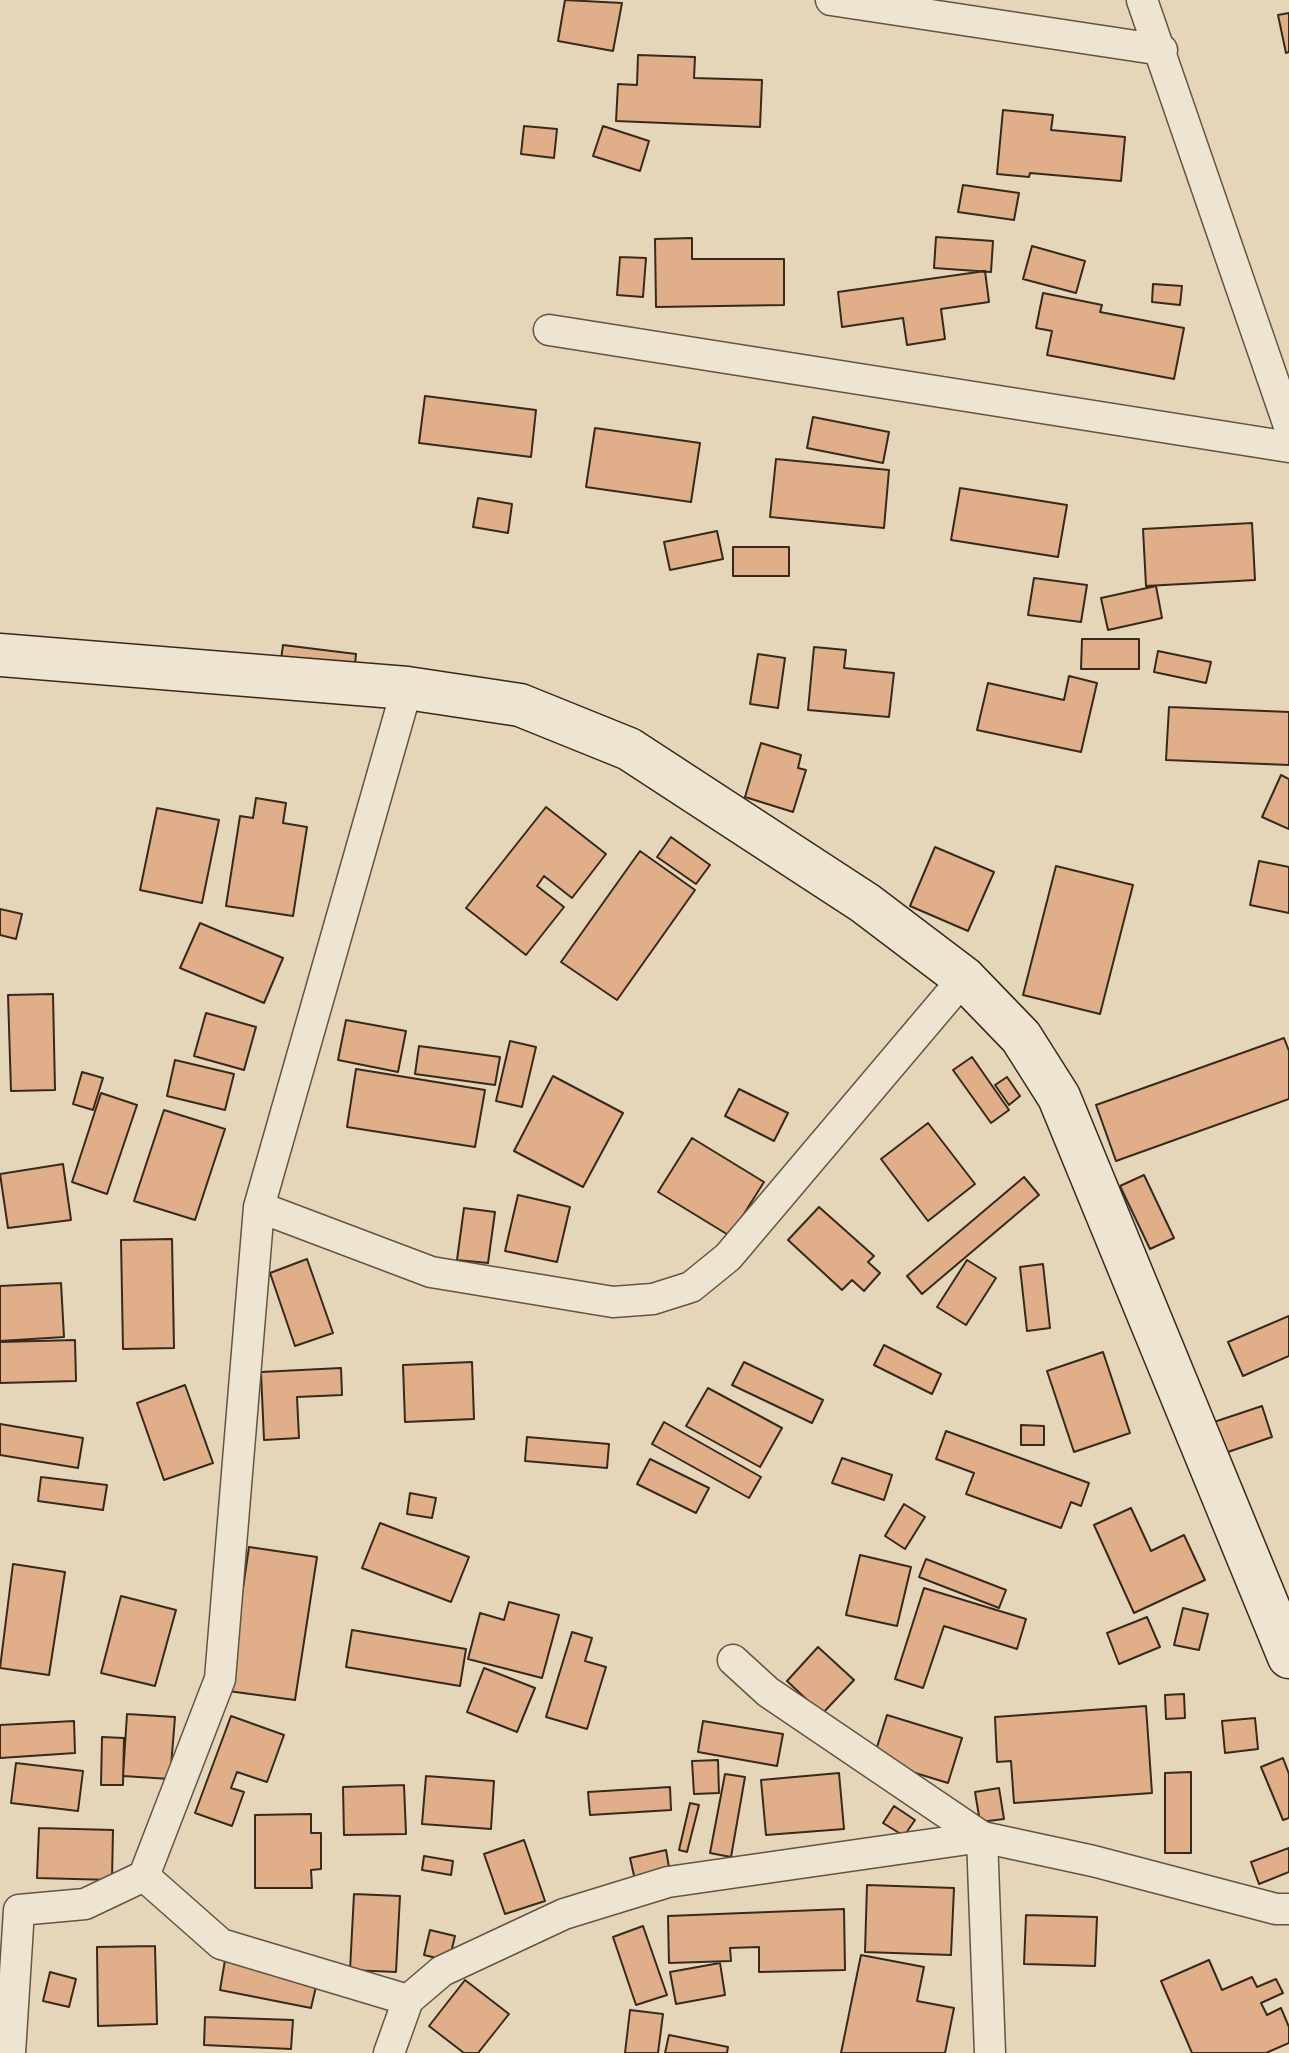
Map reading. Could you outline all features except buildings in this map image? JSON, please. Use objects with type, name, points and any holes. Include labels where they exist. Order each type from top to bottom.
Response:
[{"type":"street","points":[[831,0],[1162,50]]},
{"type":"street","points":[[1142,0],[1162,50],[1289,426]]},
{"type":"street","points":[[549,330],[1289,447]]},
{"type":"street","points":[[0,655],[407,688],[520,705],[629,749],[865,903],[964,978],[1021,1037],[1059,1097],[1289,1657]]},
{"type":"street","points":[[10,2053],[10,1908],[85,1904],[144,1876],[220,1679],[259,1207],[407,688]]},
{"type":"street","points":[[259,1207],[431,1272],[613,1302],[653,1299],[691,1287],[728,1257],[964,978]]},
{"type":"street","points":[[733,1660],[768,1692],[982,1837]]},
{"type":"street","points":[[982,1837],[990,2053]]},
{"type":"street","points":[[389,2053],[408,2000],[442,1971],[564,1914],[668,1882],[982,1837],[1093,1861],[1276,1909],[1289,1909]]},
{"type":"street","points":[[144,1876],[221,1944],[408,2000]]}]
